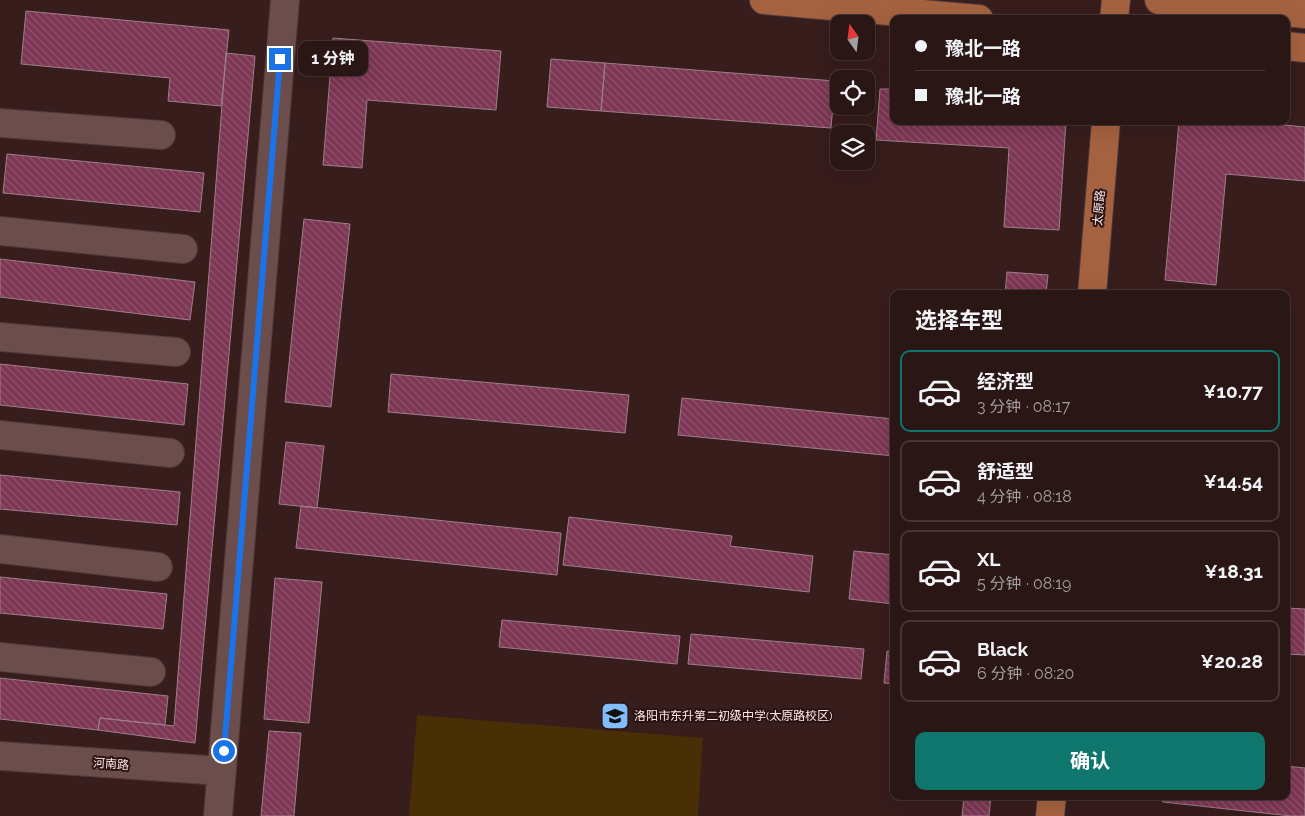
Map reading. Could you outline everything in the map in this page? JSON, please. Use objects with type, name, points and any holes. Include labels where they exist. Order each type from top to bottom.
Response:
[{"type":"main road","points":[[764,0],[934,15]]},
{"type":"main road","points":[[1114,15],[1116,0]]},
{"type":"main road","points":[[1159,0],[1305,14]]},
{"type":"main road","points":[[1290,46],[1305,48]]},
{"type":"main road","name":"太原路","points":[[1092,290],[1106,125]]},
{"type":"main road","points":[[1050,816],[1052,800]]},
{"type":"street","points":[[218,816],[284,0]]},
{"type":"street","points":[[0,123],[161,135]]},
{"type":"street","points":[[0,231],[183,249]]},
{"type":"street","points":[[0,337],[176,352]]},
{"type":"street","points":[[0,435],[170,453]]},
{"type":"street","points":[[0,549],[158,567]]},
{"type":"street","points":[[0,657],[151,672]]},
{"type":"street","name":"河南路","points":[[0,756],[222,771]]},
{"type":"shaded area","points":[[417,715],[703,738],[698,816],[409,816]]},
{"type":"building","points":[[26,11],[229,30],[221,106],[168,101],[170,78],[21,64]]},
{"type":"building","points":[[333,38],[501,51],[496,110],[367,100],[362,168],[323,165]]},
{"type":"building","points":[[226,53],[255,56],[195,743],[98,730],[100,718],[174,726]]},
{"type":"building","points":[[551,59],[605,63],[601,111],[547,107]]},
{"type":"building","points":[[605,63],[830,81],[830,115],[832,115],[830,128],[601,111]]},
{"type":"building","points":[[880,89],[890,89],[890,125],[1066,125],[1059,230],[1004,227],[1009,148],[876,140]]},
{"type":"building","points":[[1179,125],[1284,125],[1305,127],[1305,181],[1226,174],[1216,285],[1165,280]]},
{"type":"building","points":[[7,154],[204,173],[200,212],[3,193]]},
{"type":"building","points":[[304,219],[350,224],[331,407],[285,402]]},
{"type":"building","points":[[0,259],[195,282],[190,320],[0,297]]},
{"type":"building","points":[[1007,272],[1048,275],[1046,290],[1005,290]]},
{"type":"building","points":[[0,364],[188,384],[184,425],[0,405]]},
{"type":"building","points":[[391,374],[629,395],[625,433],[388,412]]},
{"type":"building","points":[[682,398],[890,419],[890,456],[678,435]]},
{"type":"building","points":[[286,442],[324,446],[317,508],[279,504]]},
{"type":"building","points":[[0,475],[180,492],[177,525],[0,509]]},
{"type":"building","points":[[301,506],[561,533],[557,575],[296,548]]},
{"type":"building","points":[[569,517],[732,536],[730,546],[813,556],[809,592],[563,565]]},
{"type":"building","points":[[854,551],[890,555],[890,604],[849,599]]},
{"type":"building","points":[[0,577],[167,594],[163,629],[0,613]]},
{"type":"building","points":[[275,578],[322,582],[309,723],[264,719]]},
{"type":"building","points":[[1290,608],[1305,609],[1305,655],[1290,654]]},
{"type":"building","points":[[502,620],[680,636],[677,664],[499,647]]},
{"type":"building","points":[[691,634],[864,649],[861,679],[688,664]]},
{"type":"building","points":[[887,651],[890,651],[890,684],[884,683]]},
{"type":"building","points":[[0,678],[168,696],[165,725],[100,718],[98,730],[0,719]]},
{"type":"building","points":[[269,731],[301,733],[294,816],[261,816]]},
{"type":"building","points":[[1290,766],[1305,768],[1305,816],[1163,802],[1162,800],[1290,800]]},
{"type":"building","points":[[964,800],[991,800],[989,816],[962,816]]},
{"type":"place","name":"洛阳市东升第二初级中学(太原路校区)","points":[[615,716]]},
{"type":"route","points":[[224,751],[280,59]]}]
